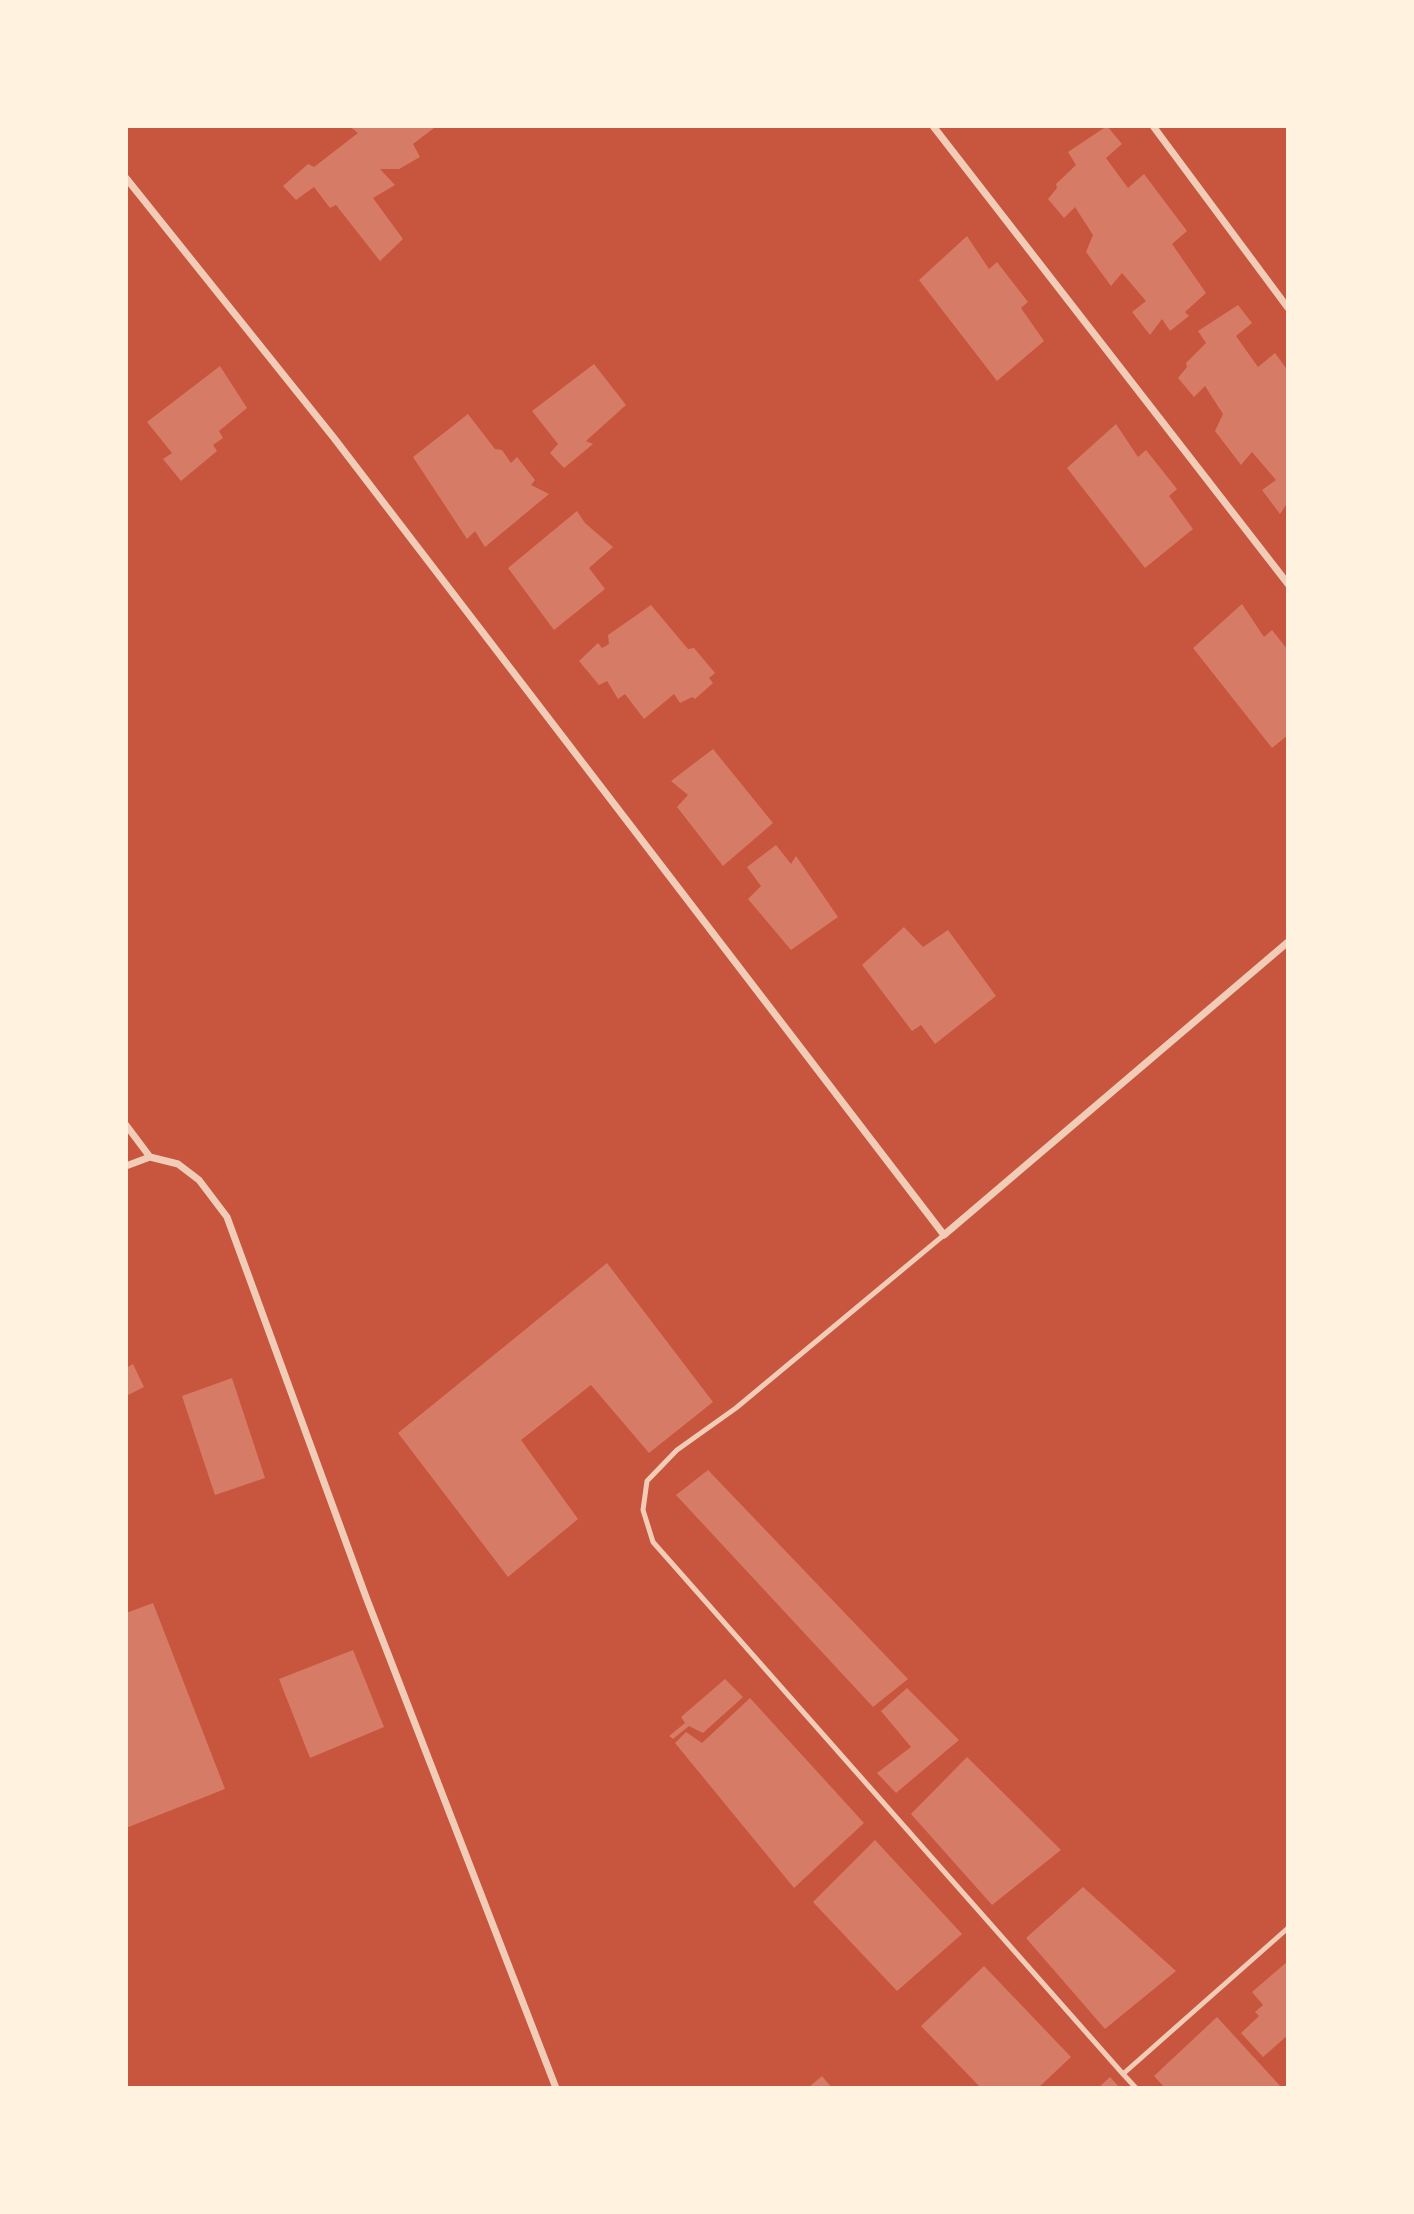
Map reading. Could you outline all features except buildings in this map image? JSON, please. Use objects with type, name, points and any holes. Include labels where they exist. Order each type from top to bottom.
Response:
[{"type":"street","points":[[933,126],[1288,584]]},
{"type":"street","points":[[1153,126],[1288,308]]},
{"type":"street","points":[[126,178],[342,449],[944,1235],[1288,942]]},
{"type":"street","points":[[126,1125],[150,1157]]},
{"type":"street","points":[[126,1166],[150,1157],[178,1164],[199,1180],[227,1217],[366,1597],[556,2088]]},
{"type":"lane","points":[[944,1235],[736,1408],[677,1450],[648,1481],[643,1510],[653,1542],[1136,2088]]},
{"type":"lane","points":[[1123,2074],[1288,1927]]}]
